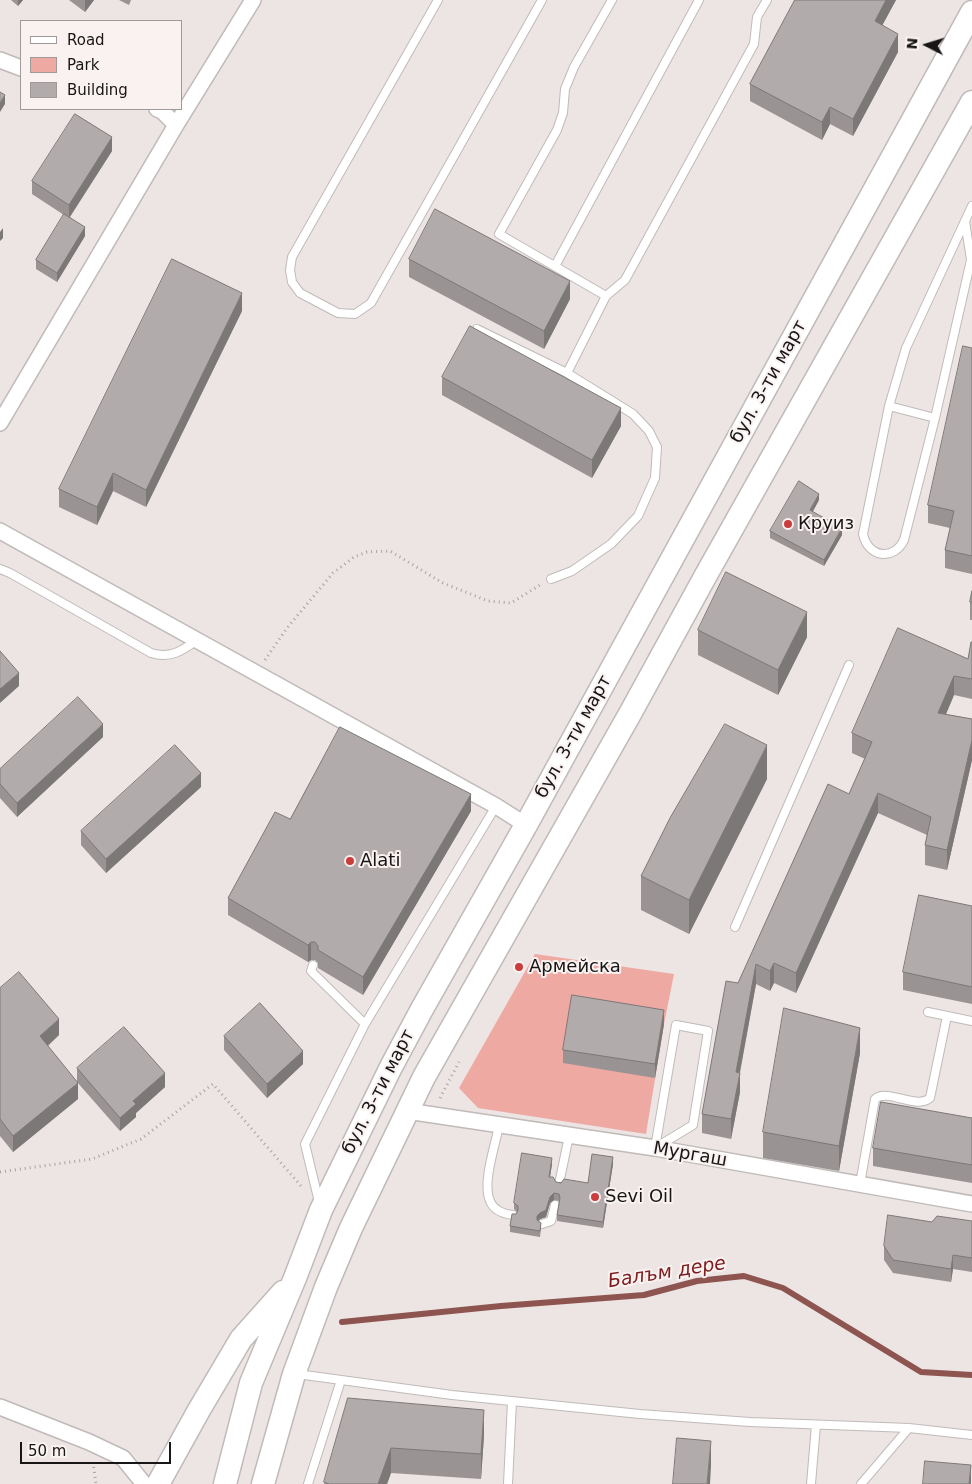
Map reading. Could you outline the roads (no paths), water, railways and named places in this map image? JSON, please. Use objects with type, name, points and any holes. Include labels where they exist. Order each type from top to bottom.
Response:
[{"type":"street","points":[[0,423],[176,125],[253,0]]},
{"type":"street","name":"бул. 3-ти март","points":[[225,1484],[251,1383],[321,1210],[373,1103],[422,1009],[526,825],[972,12]]},
{"type":"street","points":[[0,60],[20,68]]},
{"type":"street","name":"бул. 3-ти март","points":[[263,1484],[294,1374],[326,1287],[351,1228],[424,1077],[631,712],[972,102]]},
{"type":"street","points":[[160,110],[176,125]]},
{"type":"street","points":[[0,531],[496,806],[526,825],[537,844],[542,868]]},
{"type":"street","points":[[373,1103],[407,1112]]},
{"type":"street","name":"Мургаш","points":[[407,1112],[655,1148],[972,1204]]},
{"type":"street","points":[[158,1484],[198,1410],[241,1339],[295,1278]]},
{"type":"street","points":[[0,1407],[89,1442],[123,1458],[144,1484]]},
{"type":"lane","points":[[438,0],[292,257],[290,270],[292,282],[300,293],[338,312],[355,314],[371,303],[542,0]]},
{"type":"lane","points":[[606,296],[499,234],[557,130],[562,113],[565,89],[574,67],[612,0]]},
{"type":"lane","points":[[554,266],[699,0]]},
{"type":"lane","points":[[567,373],[606,296],[625,280],[754,44],[757,17],[767,0]]},
{"type":"lane","points":[[965,221],[971,260],[935,418],[904,540],[897,550],[880,554],[867,545],[863,534],[889,406],[906,348],[965,221],[972,206]]},
{"type":"lane","points":[[477,329],[567,373],[633,414],[649,431],[657,447],[655,478],[638,516],[611,544],[572,572],[551,579]]},
{"type":"lane","points":[[889,406],[935,418]]},
{"type":"lane","points":[[0,569],[151,653],[161,656],[172,655],[184,650],[197,640]]},
{"type":"lane","points":[[735,927],[849,665]]},
{"type":"lane","points":[[321,1210],[305,1144],[365,1024],[496,806]]},
{"type":"lane","points":[[313,965],[310,971],[365,1024]]},
{"type":"lane","points":[[928,1012],[972,1021]]},
{"type":"lane","points":[[860,1184],[875,1099],[882,1096],[922,1102],[930,1098],[948,1016]]},
{"type":"lane","points":[[676,1025],[708,1031],[693,1125],[655,1148],[676,1025]]},
{"type":"lane","points":[[498,1126],[487,1184],[490,1202],[501,1214],[513,1216]]},
{"type":"lane","points":[[559,1184],[569,1136]]},
{"type":"lane","points":[[542,1224],[551,1221],[555,1205]]},
{"type":"lane","points":[[294,1374],[512,1401],[664,1415],[816,1425],[909,1428],[972,1435]]},
{"type":"lane","points":[[308,1484],[341,1380]]},
{"type":"lane","points":[[508,1484],[512,1401]]},
{"type":"lane","points":[[812,1484],[816,1425]]},
{"type":"lane","points":[[861,1484],[909,1428]]},
{"type":"waterway","name":"Балъм дере","points":[[342,1322],[501,1306],[644,1295],[697,1281],[744,1276],[783,1288],[921,1372],[972,1375]]},
{"type":"place","name":"Круиз","points":[[788,524]]},
{"type":"place","name":"Alati","points":[[350,861]]},
{"type":"place","name":"Армейска","points":[[519,967]]},
{"type":"place","name":"Sevi Oil","points":[[595,1197]]}]
